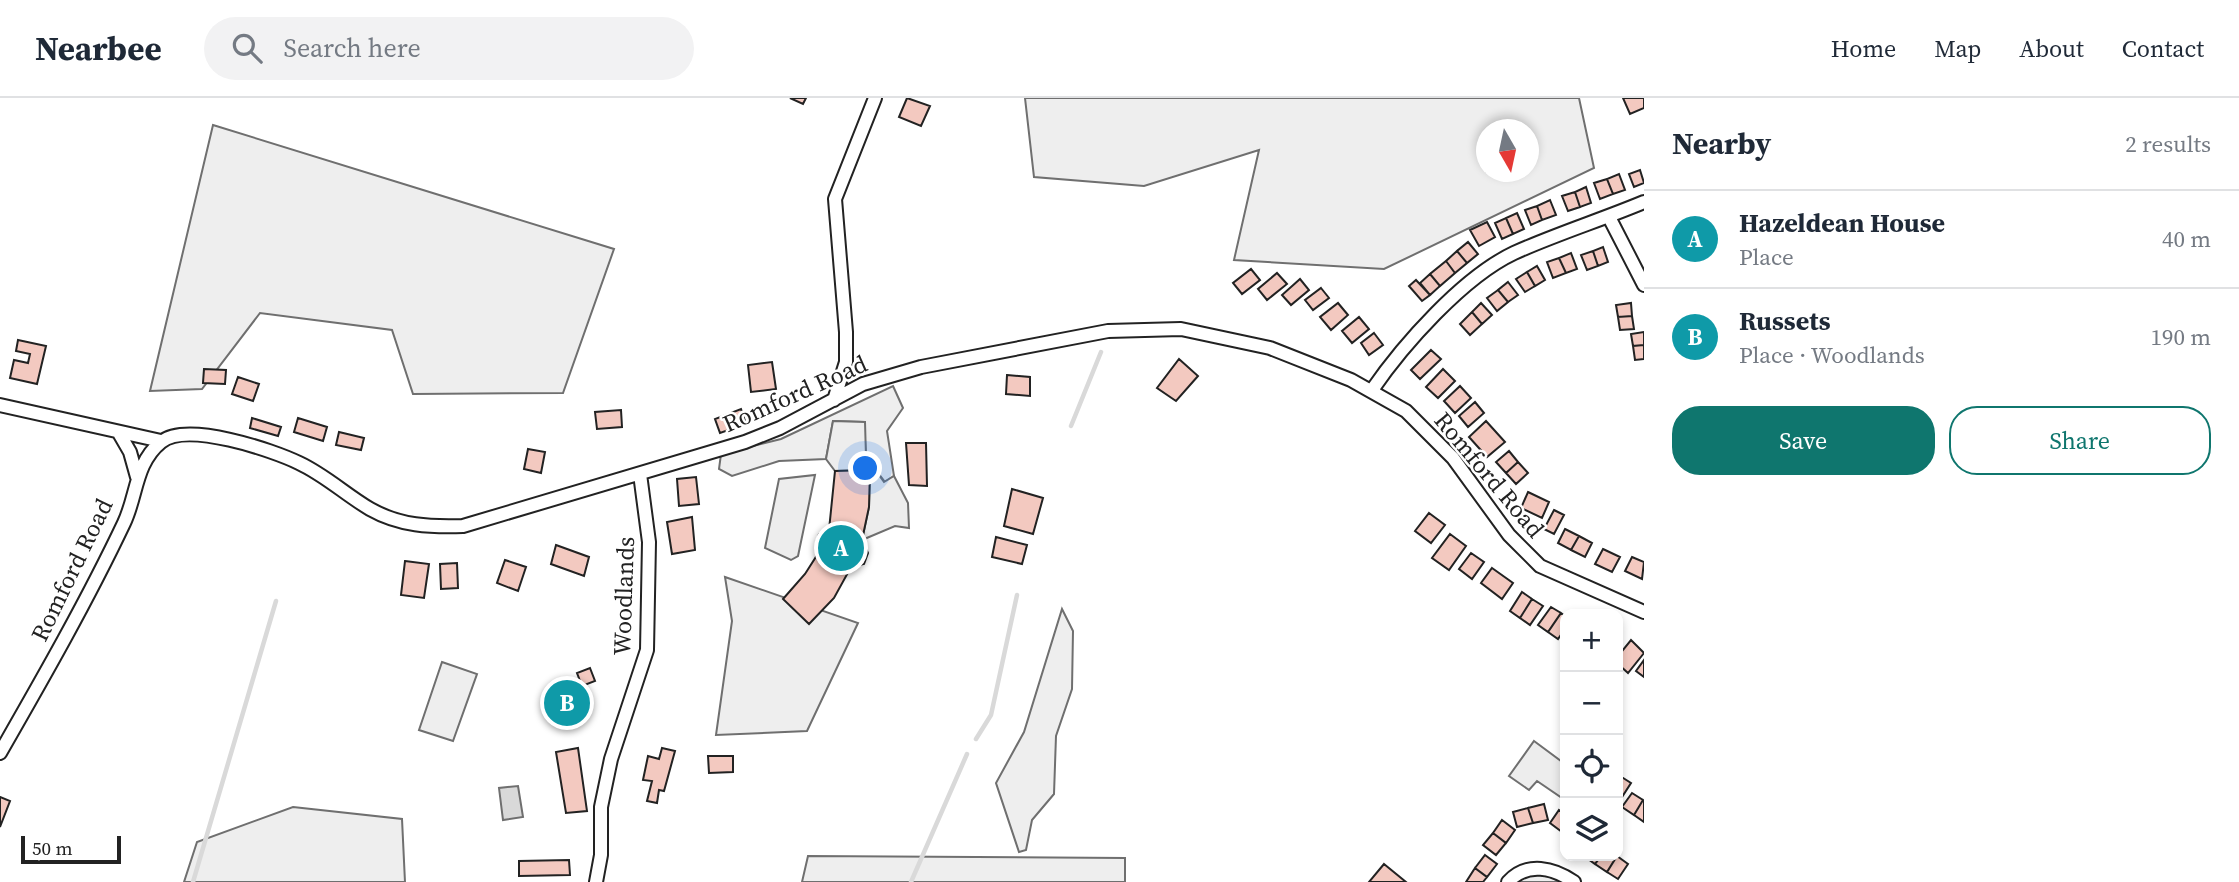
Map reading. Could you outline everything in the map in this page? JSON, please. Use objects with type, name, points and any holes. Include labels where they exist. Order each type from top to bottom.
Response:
[{"type":"street","points":[[834,400],[846,362],[835,199],[875,98]]},
{"type":"street","points":[[1372,390],[1401,349],[1474,280],[1511,254],[1644,202]]},
{"type":"street","points":[[1609,217],[1644,285]]},
{"type":"street","name":"Romford Road","points":[[0,753],[126,520],[137,477],[161,441],[212,435],[276,452],[308,467],[370,509],[407,524],[432,527],[463,526],[745,442],[863,384],[921,367],[1108,331],[1181,329],[1270,348],[1372,390],[1406,411],[1435,437],[1509,535],[1540,566],[1644,612]]},
{"type":"street","points":[[0,405],[161,441]]},
{"type":"street","points":[[119,433],[130,452],[137,477]]},
{"type":"street","name":"Woodlands","points":[[596,882],[601,855],[601,807],[611,759],[647,650],[649,542],[640,474]]},
{"type":"street","points":[[1508,882],[1540,867],[1558,870],[1574,882]]},
{"type":"shaded area","points":[[1025,98],[1579,98],[1594,168],[1384,269],[1234,260],[1259,150],[1144,186],[1034,177]]},
{"type":"shaded area","points":[[213,125],[614,249],[563,393],[413,394],[392,330],[260,313],[202,389],[150,391]]},
{"type":"shaded area","points":[[893,386],[903,408],[887,431],[894,476],[885,482],[866,457],[864,422],[833,421],[826,459],[779,461],[732,476],[719,469],[721,454],[781,439]]},
{"type":"shaded area","points":[[833,421],[865,422],[866,457],[884,482],[894,476],[908,503],[909,528],[895,526],[862,540],[869,507],[870,470],[835,471],[826,459]]},
{"type":"shaded area","points":[[815,475],[798,556],[791,560],[765,548],[779,479]]},
{"type":"shaded area","points":[[725,577],[858,623],[807,731],[716,735],[732,621]]},
{"type":"shaded area","points":[[1062,609],[1073,631],[1072,689],[1056,736],[1054,794],[1032,820],[1026,850],[1019,852],[996,783],[1024,732]]},
{"type":"shaded area","points":[[442,662],[477,674],[453,741],[419,730]]},
{"type":"shaded area","points":[[1534,741],[1560,760],[1560,797],[1537,781],[1529,790],[1509,776]]},
{"type":"shaded area","points":[[518,786],[523,817],[503,820],[499,788]]},
{"type":"shaded area","points":[[293,807],[402,819],[405,882],[184,882],[197,842]]},
{"type":"shaded area","points":[[808,856],[1125,858],[1125,882],[802,882]]},
{"type":"shaded area","points":[[1539,871],[1566,882],[1513,882]]},
{"type":"building","points":[[790,98],[806,98],[803,104]]},
{"type":"building","points":[[907,98],[930,106],[921,126],[899,117]]},
{"type":"building","points":[[1623,98],[1644,98],[1644,108],[1630,114]]},
{"type":"building","points":[[1640,170],[1644,183],[1634,187],[1629,174]]},
{"type":"building","points":[[1619,174],[1625,190],[1613,194],[1607,179]]},
{"type":"building","points":[[1607,179],[1613,194],[1600,199],[1594,183]]},
{"type":"building","points":[[1586,187],[1591,203],[1580,207],[1575,192]]},
{"type":"building","points":[[1575,192],[1580,207],[1568,211],[1562,196]]},
{"type":"building","points":[[1550,200],[1556,215],[1542,220],[1537,206]]},
{"type":"building","points":[[1537,206],[1542,220],[1531,225],[1525,210]]},
{"type":"building","points":[[1517,213],[1524,229],[1513,234],[1506,218]]},
{"type":"building","points":[[1506,218],[1513,234],[1502,239],[1495,223]]},
{"type":"building","points":[[1487,222],[1495,237],[1479,246],[1470,230]]},
{"type":"building","points":[[1468,242],[1478,254],[1467,263],[1457,251]]},
{"type":"building","points":[[1603,247],[1608,262],[1598,266],[1593,251]]},
{"type":"building","points":[[1457,251],[1467,263],[1455,273],[1446,261]]},
{"type":"building","points":[[1593,251],[1598,266],[1587,270],[1581,255]]},
{"type":"building","points":[[1571,253],[1577,269],[1566,273],[1559,258]]},
{"type":"building","points":[[1559,258],[1566,273],[1553,278],[1547,262]]},
{"type":"building","points":[[1446,261],[1455,273],[1440,286],[1430,274]]},
{"type":"building","points":[[1537,266],[1545,280],[1535,286],[1527,272]]},
{"type":"building","points":[[1251,269],[1260,280],[1242,294],[1233,283]]},
{"type":"building","points":[[1527,272],[1535,286],[1525,292],[1516,279]]},
{"type":"building","points":[[1277,273],[1287,284],[1267,300],[1258,289]]},
{"type":"building","points":[[1430,274],[1440,286],[1430,295],[1420,283]]},
{"type":"building","points":[[1300,279],[1309,290],[1291,305],[1282,295]]},
{"type":"building","points":[[1416,280],[1430,295],[1422,301],[1409,286]]},
{"type":"building","points":[[1508,282],[1518,295],[1508,302],[1498,290]]},
{"type":"building","points":[[1321,288],[1329,298],[1313,310],[1305,300]]},
{"type":"building","points":[[1498,290],[1508,302],[1497,311],[1487,298]]},
{"type":"building","points":[[1338,303],[1348,315],[1331,330],[1320,317]]},
{"type":"building","points":[[1481,303],[1492,315],[1482,324],[1472,312]]},
{"type":"building","points":[[1631,303],[1632,316],[1618,317],[1616,305]]},
{"type":"building","points":[[1472,312],[1482,324],[1470,335],[1460,324]]},
{"type":"building","points":[[1632,316],[1634,329],[1620,330],[1618,317]]},
{"type":"building","points":[[1359,317],[1369,329],[1352,343],[1342,331]]},
{"type":"building","points":[[1644,332],[1644,345],[1633,346],[1631,334]]},
{"type":"building","points":[[1374,333],[1383,345],[1369,355],[1361,343]]},
{"type":"building","points":[[18,340],[46,346],[37,384],[10,378],[14,360],[28,363],[30,354],[16,351]]},
{"type":"building","points":[[1644,345],[1644,359],[1635,360],[1633,346]]},
{"type":"building","points":[[1431,350],[1441,359],[1420,379],[1411,370]]},
{"type":"building","points":[[1179,359],[1198,376],[1176,401],[1157,388]]},
{"type":"building","points":[[772,362],[776,389],[751,392],[748,365]]},
{"type":"building","points":[[204,369],[226,370],[225,384],[203,383]]},
{"type":"building","points":[[1443,369],[1455,381],[1438,398],[1426,387]]},
{"type":"building","points":[[1007,375],[1030,377],[1030,396],[1006,394]]},
{"type":"building","points":[[238,377],[259,384],[253,401],[232,394]]},
{"type":"building","points":[[1460,386],[1471,398],[1455,413],[1444,401]]},
{"type":"building","points":[[1475,402],[1484,413],[1468,427],[1459,416]]},
{"type":"building","points":[[741,409],[746,424],[720,433],[715,419]]},
{"type":"building","points":[[621,410],[622,427],[597,429],[595,412]]},
{"type":"building","points":[[252,418],[281,427],[278,436],[250,428]]},
{"type":"building","points":[[298,418],[327,427],[323,441],[294,432]]},
{"type":"building","points":[[1486,421],[1505,442],[1487,457],[1469,437]]},
{"type":"building","points":[[339,432],[364,438],[361,450],[336,445]]},
{"type":"building","points":[[906,443],[926,443],[927,486],[909,485]]},
{"type":"building","points":[[528,449],[545,452],[541,473],[524,469]]},
{"type":"building","points":[[1509,451],[1518,462],[1506,473],[1496,462]]},
{"type":"building","points":[[1518,462],[1528,473],[1516,484],[1506,473]]},
{"type":"building","points":[[870,470],[869,507],[862,540],[868,553],[864,564],[851,567],[834,598],[809,624],[783,599],[805,574],[819,552],[816,543],[819,534],[829,530],[835,471]]},
{"type":"building","points":[[696,477],[699,504],[679,506],[677,479]]},
{"type":"building","points":[[1012,489],[1043,498],[1033,534],[1004,526]]},
{"type":"building","points":[[1528,492],[1549,502],[1542,518],[1521,508]]},
{"type":"building","points":[[1554,510],[1564,515],[1554,534],[1544,529]]},
{"type":"building","points":[[1429,513],[1445,525],[1431,543],[1415,531]]},
{"type":"building","points":[[692,517],[695,550],[672,554],[667,522]]},
{"type":"building","points":[[1565,529],[1579,536],[1571,550],[1558,543]]},
{"type":"building","points":[[1450,534],[1466,546],[1449,570],[1432,558]]},
{"type":"building","points":[[1579,536],[1592,543],[1585,557],[1571,550]]},
{"type":"building","points":[[996,537],[1027,545],[1022,564],[992,557]]},
{"type":"building","points":[[556,545],[589,557],[584,576],[551,564]]},
{"type":"building","points":[[1603,549],[1620,557],[1612,572],[1595,564]]},
{"type":"building","points":[[1471,553],[1484,562],[1472,579],[1459,569]]},
{"type":"building","points":[[1632,557],[1644,562],[1642,579],[1625,571]]},
{"type":"building","points":[[505,560],[526,567],[518,591],[497,583]]},
{"type":"building","points":[[405,561],[429,564],[424,598],[401,595]]},
{"type":"building","points":[[457,563],[458,588],[441,589],[440,564]]},
{"type":"building","points":[[1492,568],[1513,583],[1502,599],[1481,583]]},
{"type":"building","points":[[1522,592],[1532,599],[1520,618],[1510,611]]},
{"type":"building","points":[[1532,599],[1543,606],[1530,625],[1520,618]]},
{"type":"building","points":[[1551,607],[1560,612],[1548,632],[1538,625]]},
{"type":"building","points":[[1560,614],[1560,636],[1558,639],[1548,632]]},
{"type":"building","points":[[1631,640],[1644,653],[1628,673],[1623,668],[1623,650]]},
{"type":"building","points":[[1644,660],[1644,677],[1636,671]]},
{"type":"building","points":[[590,668],[595,681],[582,686],[577,673]]},
{"type":"building","points":[[557,686],[561,692],[571,687],[588,714],[566,727],[546,693]]},
{"type":"building","points":[[578,748],[587,811],[566,813],[556,752]]},
{"type":"building","points":[[662,748],[675,751],[664,791],[659,790],[657,803],[647,801],[652,781],[643,780],[648,756],[659,759]]},
{"type":"building","points":[[708,756],[733,756],[733,772],[709,773]]},
{"type":"building","points":[[1623,778],[1631,783],[1623,795]]},
{"type":"building","points":[[1632,793],[1643,800],[1634,815],[1623,806]]},
{"type":"building","points":[[0,797],[10,801],[0,827]]},
{"type":"building","points":[[1644,801],[1644,822],[1634,815]]},
{"type":"building","points":[[1544,804],[1548,820],[1533,823],[1528,808]]},
{"type":"building","points":[[1528,808],[1533,823],[1517,827],[1513,812]]},
{"type":"building","points":[[1559,810],[1560,811],[1560,830],[1550,823]]},
{"type":"building","points":[[1502,820],[1515,830],[1506,843],[1493,833]]},
{"type":"building","points":[[1493,833],[1506,843],[1496,855],[1483,845]]},
{"type":"building","points":[[1485,855],[1497,864],[1487,877],[1475,868]]},
{"type":"building","points":[[569,860],[570,875],[519,876],[519,861]]},
{"type":"building","points":[[1623,860],[1628,864],[1618,879],[1607,872],[1614,861]]},
{"type":"building","points":[[1597,861],[1614,861],[1607,872],[1595,864]]},
{"type":"building","points":[[1384,864],[1406,882],[1369,882]]},
{"type":"building","points":[[1475,868],[1487,877],[1483,882],[1466,882]]},
{"type":"waterway","points":[[1071,426],[1101,352]]},
{"type":"waterway","points":[[976,739],[991,715],[1017,595]]},
{"type":"waterway","points":[[193,882],[276,601]]},
{"type":"waterway","points":[[911,882],[967,754]]},
{"type":"place","name":"Hazeldean House","points":[[841,548]]},
{"type":"place","name":"Russets","points":[[567,703]]}]
